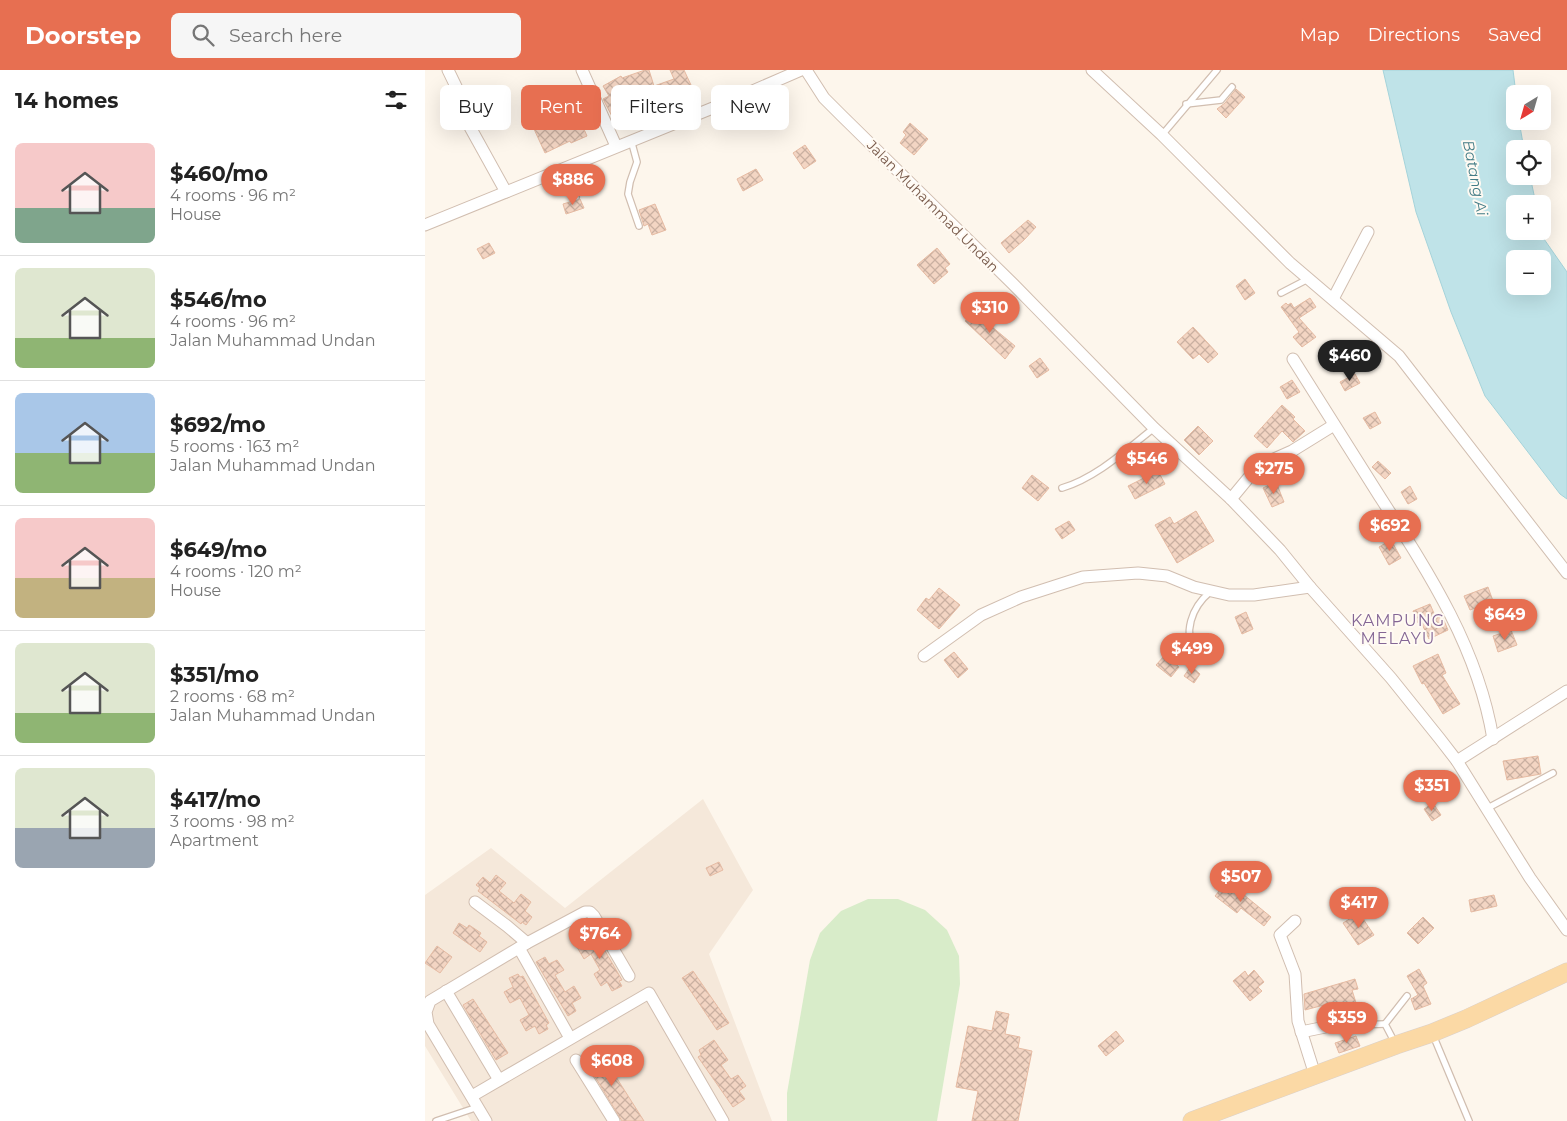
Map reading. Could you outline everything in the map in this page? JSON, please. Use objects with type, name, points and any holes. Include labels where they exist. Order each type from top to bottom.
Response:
[{"type":"main road","points":[[1192,1121],[1396,1044],[1466,1020],[1567,972]]},
{"type":"street","points":[[448,70],[464,103],[470,127],[506,192]]},
{"type":"street","points":[[582,70],[616,146]]},
{"type":"street","points":[[425,225],[725,103],[801,70]]},
{"type":"street","name":"Jalan Muhammad Undan","points":[[806,70],[824,98],[1155,428],[1231,499],[1280,550],[1310,587],[1391,678],[1457,761],[1530,878],[1567,930]]},
{"type":"street","points":[[1092,70],[1163,134],[1290,262],[1399,356],[1567,573]]},
{"type":"street","points":[[1333,299],[1368,232]]},
{"type":"street","points":[[1293,359],[1408,540],[1459,629],[1489,714],[1493,739]]},
{"type":"street","points":[[1231,499],[1259,468],[1334,426]]},
{"type":"street","points":[[924,656],[981,614],[1021,596],[1083,577],[1138,573],[1167,576],[1210,592],[1229,596],[1254,595],[1310,587]]},
{"type":"street","points":[[1457,761],[1567,691]]},
{"type":"street","points":[[475,902],[507,926],[523,946],[570,1038]]},
{"type":"street","points":[[486,1121],[426,1018],[430,1002],[582,913],[590,912],[594,916],[629,976]]},
{"type":"street","points":[[1295,921],[1280,936],[1295,974],[1298,1021],[1315,1075]]},
{"type":"street","points":[[446,992],[499,1080]]},
{"type":"street","points":[[472,1096],[649,993],[723,1121]]},
{"type":"street","points":[[1301,1032],[1340,1024]]},
{"type":"street","points":[[576,1060],[614,1121]]},
{"type":"lane","points":[[1163,134],[1217,70]]},
{"type":"lane","points":[[1187,104],[1221,100],[1232,87]]},
{"type":"lane","points":[[631,140],[637,162],[628,194],[639,226]]},
{"type":"lane","points":[[564,168],[576,197]]},
{"type":"lane","points":[[1281,293],[1309,279]]},
{"type":"lane","points":[[1062,488],[1070,486],[1094,473],[1155,428]]},
{"type":"lane","points":[[1196,654],[1190,639],[1190,622],[1199,605],[1210,592]]},
{"type":"lane","points":[[1486,810],[1553,773]]},
{"type":"lane","points":[[1357,1025],[1385,1024],[1407,996]]},
{"type":"lane","points":[[1385,1024],[1396,1044]]},
{"type":"lane","points":[[1432,1033],[1469,1121]]},
{"type":"lane","points":[[436,1121],[478,1107]]},
{"type":"shaded area","points":[[703,799],[753,890],[709,954],[772,1121],[471,1121],[425,1046],[425,895],[491,848],[565,908]]},
{"type":"green space","points":[[868,899],[898,899],[925,910],[947,930],[959,956],[960,984],[937,1121],[787,1121],[787,1093],[810,960],[820,933],[841,911]]},
{"type":"water","name":"Batang Ai","points":[[1383,70],[1513,70],[1515,85],[1506,85],[1506,130],[1521,130],[1522,140],[1506,140],[1506,185],[1532,185],[1534,195],[1506,195],[1506,240],[1545,240],[1567,272],[1567,499],[1560,494],[1485,396],[1451,312],[1416,212]]},
{"type":"building","points":[[649,70],[654,85],[611,85],[611,114],[603,99],[609,96],[603,86],[621,76],[622,78]]},
{"type":"building","points":[[670,70],[684,70],[691,85],[657,85],[674,79]]},
{"type":"building","points":[[1236,89],[1245,97],[1226,118],[1217,109],[1225,103]]},
{"type":"building","points":[[910,123],[928,139],[914,155],[900,143],[906,135],[903,132]]},
{"type":"building","points":[[534,130],[584,130],[587,136],[571,143],[570,141],[545,153]]},
{"type":"building","points":[[805,145],[816,161],[804,169],[793,153]]},
{"type":"building","points":[[756,169],[763,180],[743,191],[737,179]]},
{"type":"building","points":[[580,199],[584,208],[566,214],[563,204]]},
{"type":"building","points":[[655,204],[666,230],[652,235],[648,224],[644,226],[639,210]]},
{"type":"building","points":[[1028,220],[1036,227],[1009,253],[1001,243]]},
{"type":"building","points":[[489,243],[495,253],[483,259],[477,249]]},
{"type":"building","points":[[937,248],[950,264],[945,268],[948,272],[934,284],[917,265]]},
{"type":"building","points":[[1245,279],[1255,293],[1245,300],[1236,286]]},
{"type":"building","points":[[1310,298],[1316,307],[1299,318],[1316,337],[1302,347],[1293,337],[1299,332],[1281,307],[1286,303],[1288,305],[1291,303],[1294,308]]},
{"type":"building","points":[[977,309],[993,324],[991,326],[1015,346],[1005,359],[965,321]]},
{"type":"building","points":[[1193,327],[1218,354],[1208,363],[1199,354],[1193,359],[1177,342]]},
{"type":"building","points":[[1040,358],[1049,370],[1037,378],[1029,366]]},
{"type":"building","points":[[1355,374],[1360,383],[1345,391],[1340,382]]},
{"type":"building","points":[[1292,380],[1300,392],[1287,399],[1280,387]]},
{"type":"building","points":[[1282,405],[1295,417],[1293,419],[1305,431],[1293,442],[1282,431],[1267,448],[1254,436]]},
{"type":"building","points":[[1375,412],[1381,423],[1370,429],[1363,418]]},
{"type":"building","points":[[1198,426],[1213,441],[1199,455],[1184,440]]},
{"type":"building","points":[[1378,461],[1391,473],[1385,479],[1372,467]]},
{"type":"building","points":[[1158,471],[1165,484],[1135,499],[1128,486]]},
{"type":"building","points":[[1032,475],[1049,488],[1038,501],[1022,488]]},
{"type":"building","points":[[1276,482],[1284,502],[1272,507],[1263,488]]},
{"type":"building","points":[[1410,486],[1417,499],[1408,504],[1401,492]]},
{"type":"building","points":[[1196,511],[1214,541],[1177,563],[1155,525],[1170,517],[1174,524]]},
{"type":"building","points":[[1069,521],[1075,530],[1062,539],[1055,529]]},
{"type":"building","points":[[1391,540],[1401,558],[1389,565],[1379,547]]},
{"type":"building","points":[[1488,587],[1493,601],[1470,610],[1464,596]]},
{"type":"building","points":[[939,588],[960,605],[939,629],[917,610],[926,598],[929,600]]},
{"type":"building","points":[[1430,604],[1436,618],[1442,616],[1448,630],[1429,639],[1421,622],[1418,623],[1413,611]]},
{"type":"building","points":[[1246,612],[1253,629],[1242,634],[1235,617]]},
{"type":"building","points":[[1511,630],[1517,645],[1498,652],[1493,636]]},
{"type":"building","points":[[954,652],[968,669],[958,678],[944,660]]},
{"type":"building","points":[[1438,654],[1446,673],[1442,675],[1460,704],[1443,714],[1424,683],[1422,684],[1413,666]]},
{"type":"building","points":[[1165,655],[1179,667],[1171,677],[1156,665]]},
{"type":"building","points":[[1191,666],[1200,674],[1194,683],[1184,676]]},
{"type":"building","points":[[1538,756],[1541,774],[1507,780],[1503,761]]},
{"type":"building","points":[[1433,803],[1441,815],[1432,821],[1424,809]]},
{"type":"building","points":[[719,862],[723,870],[710,876],[706,868]]},
{"type":"building","points":[[496,875],[506,883],[499,891],[514,903],[521,894],[531,902],[525,911],[532,917],[526,925],[522,922],[521,924],[478,891],[480,888],[476,885],[483,877],[490,883]]},
{"type":"building","points":[[1227,881],[1271,917],[1264,926],[1241,908],[1237,913],[1215,896]]},
{"type":"building","points":[[1494,895],[1497,906],[1471,912],[1469,900]]},
{"type":"building","points":[[1359,913],[1374,935],[1358,945],[1343,923]]},
{"type":"building","points":[[1423,917],[1434,928],[1418,944],[1407,933]]},
{"type":"building","points":[[459,923],[467,928],[469,925],[481,933],[479,936],[487,942],[480,952],[453,933]]},
{"type":"building","points":[[589,929],[592,934],[594,932],[622,980],[619,981],[622,986],[612,991],[607,982],[601,986],[594,974],[600,970],[591,954],[584,959],[577,947],[584,943],[579,934]]},
{"type":"building","points":[[437,946],[452,957],[440,973],[425,963]]},
{"type":"building","points":[[545,957],[549,964],[557,960],[564,970],[555,975],[565,992],[574,986],[581,998],[572,1003],[576,1011],[568,1016],[536,962]]},
{"type":"building","points":[[1419,969],[1427,983],[1423,986],[1431,1004],[1415,1010],[1411,999],[1418,995],[1407,976]]},
{"type":"building","points":[[1254,970],[1264,982],[1258,987],[1262,991],[1250,1001],[1233,981],[1245,971],[1248,976]]},
{"type":"building","points":[[693,971],[729,1023],[717,1030],[682,978]]},
{"type":"building","points":[[518,974],[520,977],[523,976],[549,1023],[546,1025],[548,1029],[539,1034],[535,1026],[526,1031],[520,1020],[529,1015],[520,998],[510,1003],[504,992],[513,987],[509,978]]},
{"type":"building","points":[[1355,979],[1358,989],[1352,990],[1357,1006],[1335,1013],[1336,1017],[1328,1019],[1324,1005],[1305,1010],[1304,994]]},
{"type":"building","points":[[473,999],[508,1053],[496,1060],[463,1005]]},
{"type":"building","points":[[996,1011],[1009,1014],[1005,1034],[1020,1037],[1018,1048],[1032,1051],[1018,1121],[972,1121],[978,1091],[956,1087],[968,1026],[992,1031]]},
{"type":"building","points":[[1116,1031],[1124,1041],[1106,1056],[1098,1046]]},
{"type":"building","points":[[1356,1036],[1360,1046],[1339,1053],[1335,1043]]},
{"type":"building","points":[[714,1040],[728,1060],[721,1065],[731,1079],[738,1075],[746,1086],[739,1091],[745,1099],[733,1107],[698,1057],[701,1055],[699,1050]]},
{"type":"building","points":[[597,1047],[644,1121],[622,1121],[583,1057]]},
{"type":"district","name":"KAMPUNG MELAYU","points":[[1398,629]]}]
